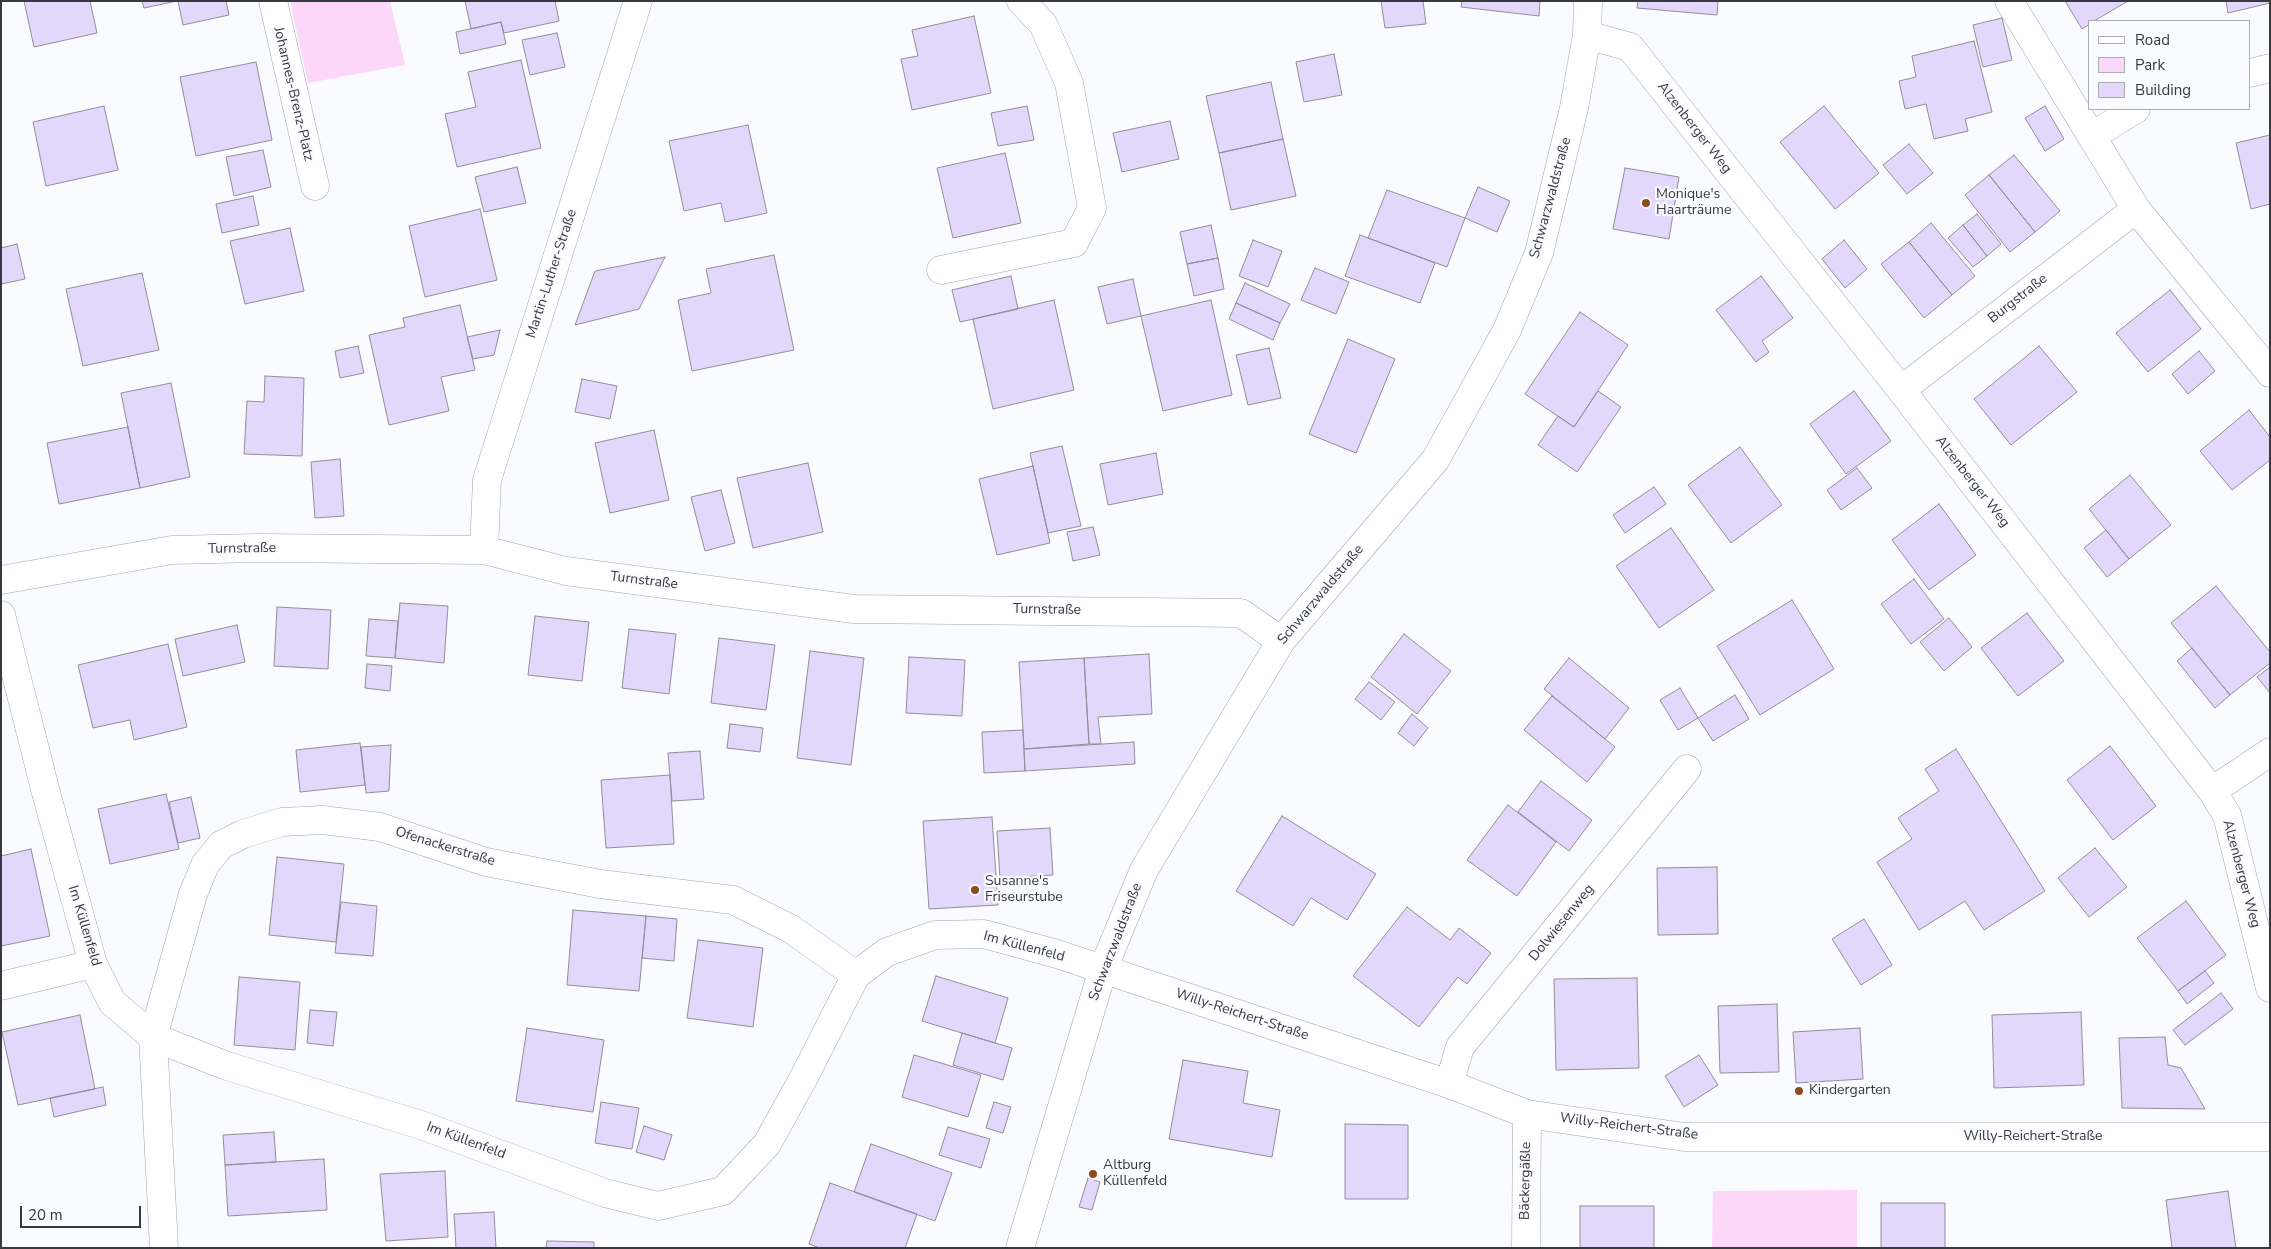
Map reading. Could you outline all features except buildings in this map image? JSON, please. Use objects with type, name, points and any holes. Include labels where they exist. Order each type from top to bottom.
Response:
[{"type":"street","name":"Johannes-Brenz-Platz","points":[[273,1],[315,186]]},
{"type":"street","name":"Martin-Luther-Straße","points":[[484,550],[487,480],[638,1]]},
{"type":"street","points":[[941,270],[1074,243],[1092,208],[1069,84],[1043,24],[1021,1]]},
{"type":"street","name":"Schwarzwaldstraße","points":[[1020,1248],[1103,969],[1144,870],[1281,641],[1436,459],[1507,330],[1539,253],[1574,108],[1587,35],[1588,1]]},
{"type":"street","points":[[2009,1],[2136,209],[2270,373]]},
{"type":"street","name":"Alzenberger Weg","points":[[1587,35],[1630,47],[1901,390],[2212,791],[2227,815],[2267,959],[2270,988]]},
{"type":"street","points":[[2251,73],[2270,68]]},
{"type":"street","points":[[2092,136],[2134,110]]},
{"type":"street","name":"Burgstraße","points":[[1901,390],[2136,209]]},
{"type":"street","name":"Turnstraße","points":[[1,580],[172,550],[484,550],[566,571],[854,608],[1241,613],[1281,641]]},
{"type":"street","name":"Im Küllenfeld","points":[[1,615],[45,789],[93,964],[112,1002],[153,1037],[227,1066],[421,1125],[605,1193],[658,1206],[723,1191],[767,1144],[804,1078],[856,976],[887,952],[935,935],[984,934],[1103,969]]},
{"type":"street","points":[[2212,791],[2270,752]]},
{"type":"street","name":"Dolwiesenweg","points":[[1449,1084],[1460,1047],[1687,769]]},
{"type":"street","name":"Ofenackerstraße","points":[[164,1245],[153,1037],[194,894],[205,865],[220,845],[243,834],[282,822],[322,820],[380,827],[486,862],[600,884],[733,900],[791,929],[856,976]]},
{"type":"street","points":[[1,986],[93,964]]},
{"type":"street","name":"Willy-Reichert-Straße","points":[[1103,969],[1449,1084],[1527,1114],[1684,1137],[2270,1137]]},
{"type":"street","name":"Bäckergäßle","points":[[1526,1248],[1527,1114]]},
{"type":"green space","points":[[290,1],[390,1],[405,65],[308,83]]},
{"type":"green space","points":[[1857,1190],[1857,1248],[1712,1248],[1713,1191]]},
{"type":"place","name":"Monique's Haarträume","points":[[1646,203]]},
{"type":"place","name":"Susanne's Friseurstube","points":[[975,890]]},
{"type":"place","name":"Kindergarten","points":[[1799,1091]]},
{"type":"place","name":"Altburg Küllenfeld","points":[[1093,1174]]}]
